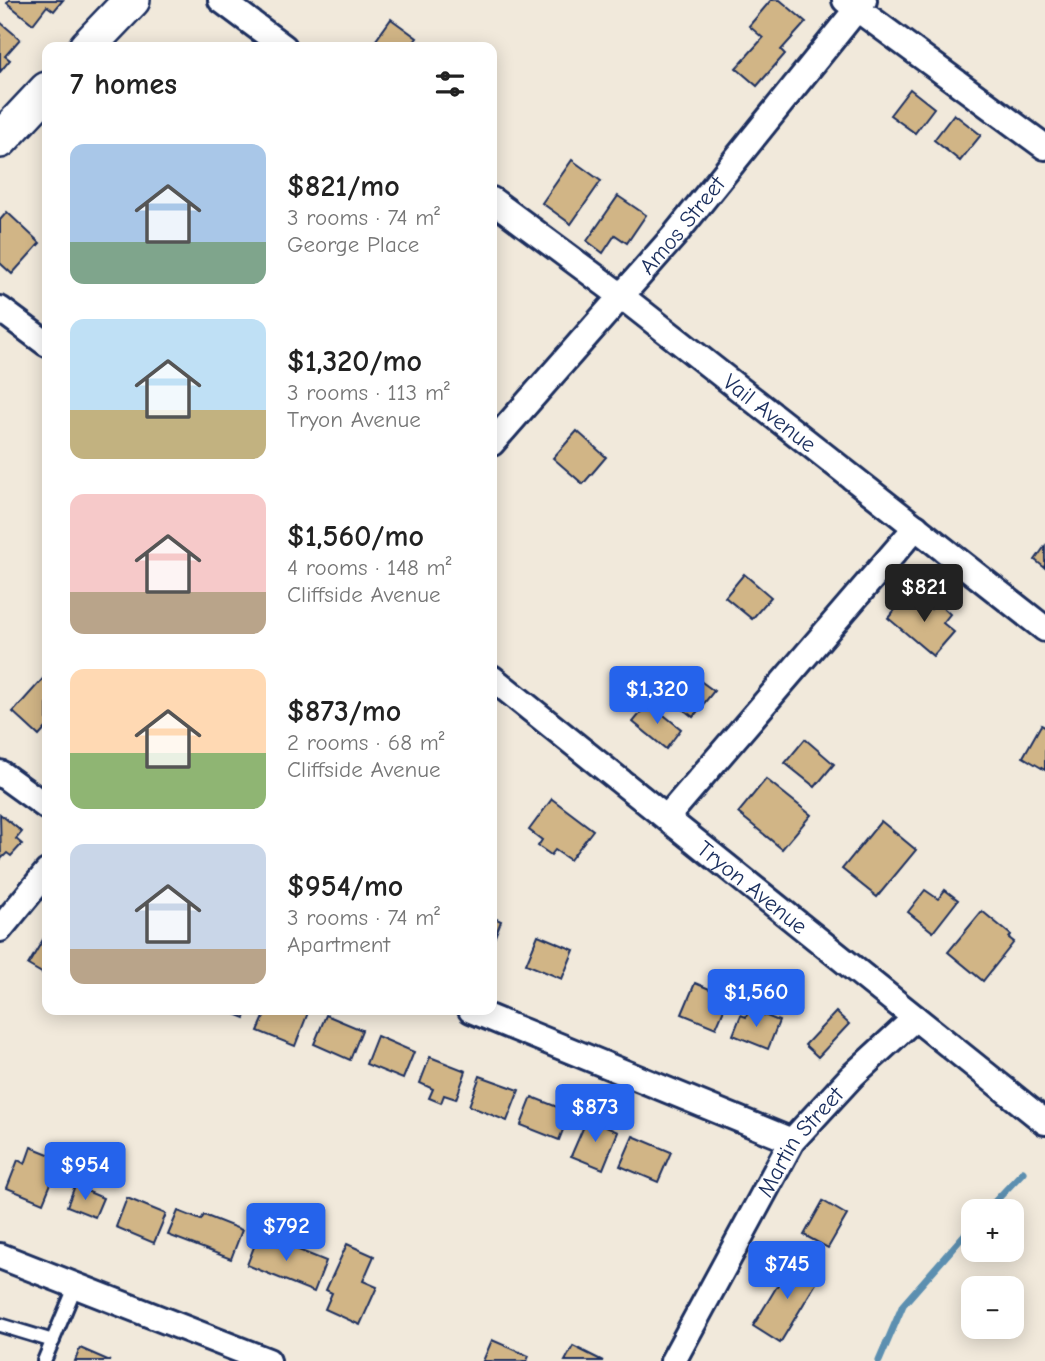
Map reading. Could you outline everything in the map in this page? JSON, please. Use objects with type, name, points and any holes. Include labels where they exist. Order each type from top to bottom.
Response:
[{"type":"main road","points":[[92,42],[132,0]]},
{"type":"main road","points":[[0,140],[42,95]]},
{"type":"street","points":[[220,0],[278,42]]},
{"type":"street","points":[[855,3],[1045,147]]},
{"type":"street","name":"Amos Street","points":[[497,437],[674,236],[855,3]]},
{"type":"street","name":"Vail Avenue","points":[[497,204],[620,295],[1045,629]]},
{"type":"street","points":[[0,309],[42,340]]},
{"type":"street","points":[[667,817],[916,527]]},
{"type":"street","name":"Tryon Avenue","points":[[497,682],[1045,1122]]},
{"type":"street","points":[[0,773],[42,803]]},
{"type":"street","points":[[0,929],[42,878]]},
{"type":"street","points":[[483,1015],[792,1140]]},
{"type":"street","name":"Martin Street","points":[[673,1361],[792,1140],[852,1076],[915,1018]]},
{"type":"street","points":[[0,1256],[268,1361]]},
{"type":"lane","points":[[44,1361],[76,1285]]},
{"type":"lane","points":[[0,1325],[53,1341]]},
{"type":"building","points":[[9,0],[63,0],[54,11],[47,6],[33,24],[7,3]]},
{"type":"building","points":[[771,0],[780,0],[806,22],[781,50],[785,54],[757,86],[736,68],[763,38],[749,26]]},
{"type":"building","points":[[391,19],[417,38],[414,42],[375,42]]},
{"type":"building","points":[[0,22],[20,39],[5,56],[10,60],[0,72]]},
{"type":"building","points":[[910,89],[934,108],[915,133],[890,115]]},
{"type":"building","points":[[954,114],[981,135],[960,161],[934,140]]},
{"type":"building","points":[[572,160],[601,181],[571,224],[542,203]]},
{"type":"building","points":[[618,196],[646,215],[627,243],[615,235],[603,253],[587,241]]},
{"type":"building","points":[[7,212],[40,243],[12,274],[0,263],[0,220]]},
{"type":"building","points":[[577,431],[606,457],[583,484],[553,458]]},
{"type":"building","points":[[1045,546],[1045,568],[1035,560]]},
{"type":"building","points":[[744,574],[771,597],[752,619],[725,597]]},
{"type":"building","points":[[916,597],[931,609],[937,602],[950,614],[943,623],[954,632],[933,656],[888,618],[900,604],[906,609]]},
{"type":"building","points":[[684,669],[714,691],[693,717],[664,694]]},
{"type":"building","points":[[42,680],[42,733],[39,736],[13,712]]},
{"type":"building","points":[[649,703],[681,729],[666,749],[633,722]]},
{"type":"building","points":[[1041,725],[1045,727],[1045,770],[1023,757]]},
{"type":"building","points":[[805,739],[834,764],[815,787],[785,763]]},
{"type":"building","points":[[766,779],[811,815],[782,849],[738,813]]},
{"type":"building","points":[[552,799],[593,830],[570,860],[555,850],[551,855],[538,846],[542,840],[529,830]]},
{"type":"building","points":[[0,814],[22,832],[16,839],[22,844],[11,856],[7,853],[1,859]]},
{"type":"building","points":[[881,821],[916,850],[877,897],[842,869]]},
{"type":"building","points":[[925,890],[938,899],[945,890],[958,900],[933,932],[908,912]]},
{"type":"building","points":[[982,911],[1011,935],[1009,938],[1014,942],[983,981],[948,952]]},
{"type":"building","points":[[538,935],[574,950],[562,979],[526,964]]},
{"type":"building","points":[[42,941],[42,973],[28,965]]},
{"type":"building","points":[[695,983],[729,997],[716,1028],[682,1014]]},
{"type":"building","points":[[749,1009],[779,1021],[768,1049],[733,1035],[741,1015],[746,1017]]},
{"type":"building","points":[[836,1012],[849,1024],[818,1057],[805,1045]]},
{"type":"building","points":[[265,1015],[307,1015],[295,1046],[258,1031]]},
{"type":"building","points":[[326,1015],[362,1030],[350,1060],[314,1044]]},
{"type":"building","points":[[377,1036],[414,1052],[403,1079],[366,1064]]},
{"type":"building","points":[[430,1057],[466,1071],[456,1099],[444,1095],[441,1103],[429,1098],[433,1089],[420,1083]]},
{"type":"building","points":[[480,1076],[519,1090],[507,1121],[469,1106]]},
{"type":"building","points":[[532,1097],[570,1112],[559,1140],[521,1125]]},
{"type":"building","points":[[587,1119],[618,1132],[603,1169],[571,1156]]},
{"type":"building","points":[[633,1136],[671,1152],[658,1182],[620,1166]]},
{"type":"building","points":[[31,1147],[61,1159],[43,1203],[7,1188],[18,1160],[25,1164]]},
{"type":"building","points":[[75,1186],[103,1198],[95,1217],[67,1206]]},
{"type":"building","points":[[127,1198],[166,1214],[154,1243],[116,1227]]},
{"type":"building","points":[[823,1201],[847,1215],[828,1248],[804,1235]]},
{"type":"building","points":[[178,1211],[201,1220],[204,1215],[242,1230],[231,1259],[168,1235]]},
{"type":"building","points":[[259,1234],[326,1261],[314,1292],[247,1265]]},
{"type":"building","points":[[347,1244],[374,1256],[363,1281],[377,1287],[360,1325],[325,1309],[332,1293],[326,1290]]},
{"type":"building","points":[[794,1258],[821,1275],[780,1343],[753,1326]]},
{"type":"building","points":[[492,1340],[529,1356],[527,1361],[483,1361]]},
{"type":"building","points":[[573,1346],[603,1361],[565,1361]]},
{"type":"building","points":[[80,1348],[110,1361],[75,1361]]},
{"type":"waterway","points":[[997,1199],[1023,1172]]},
{"type":"waterway","points":[[879,1361],[903,1305],[961,1239]]}]
